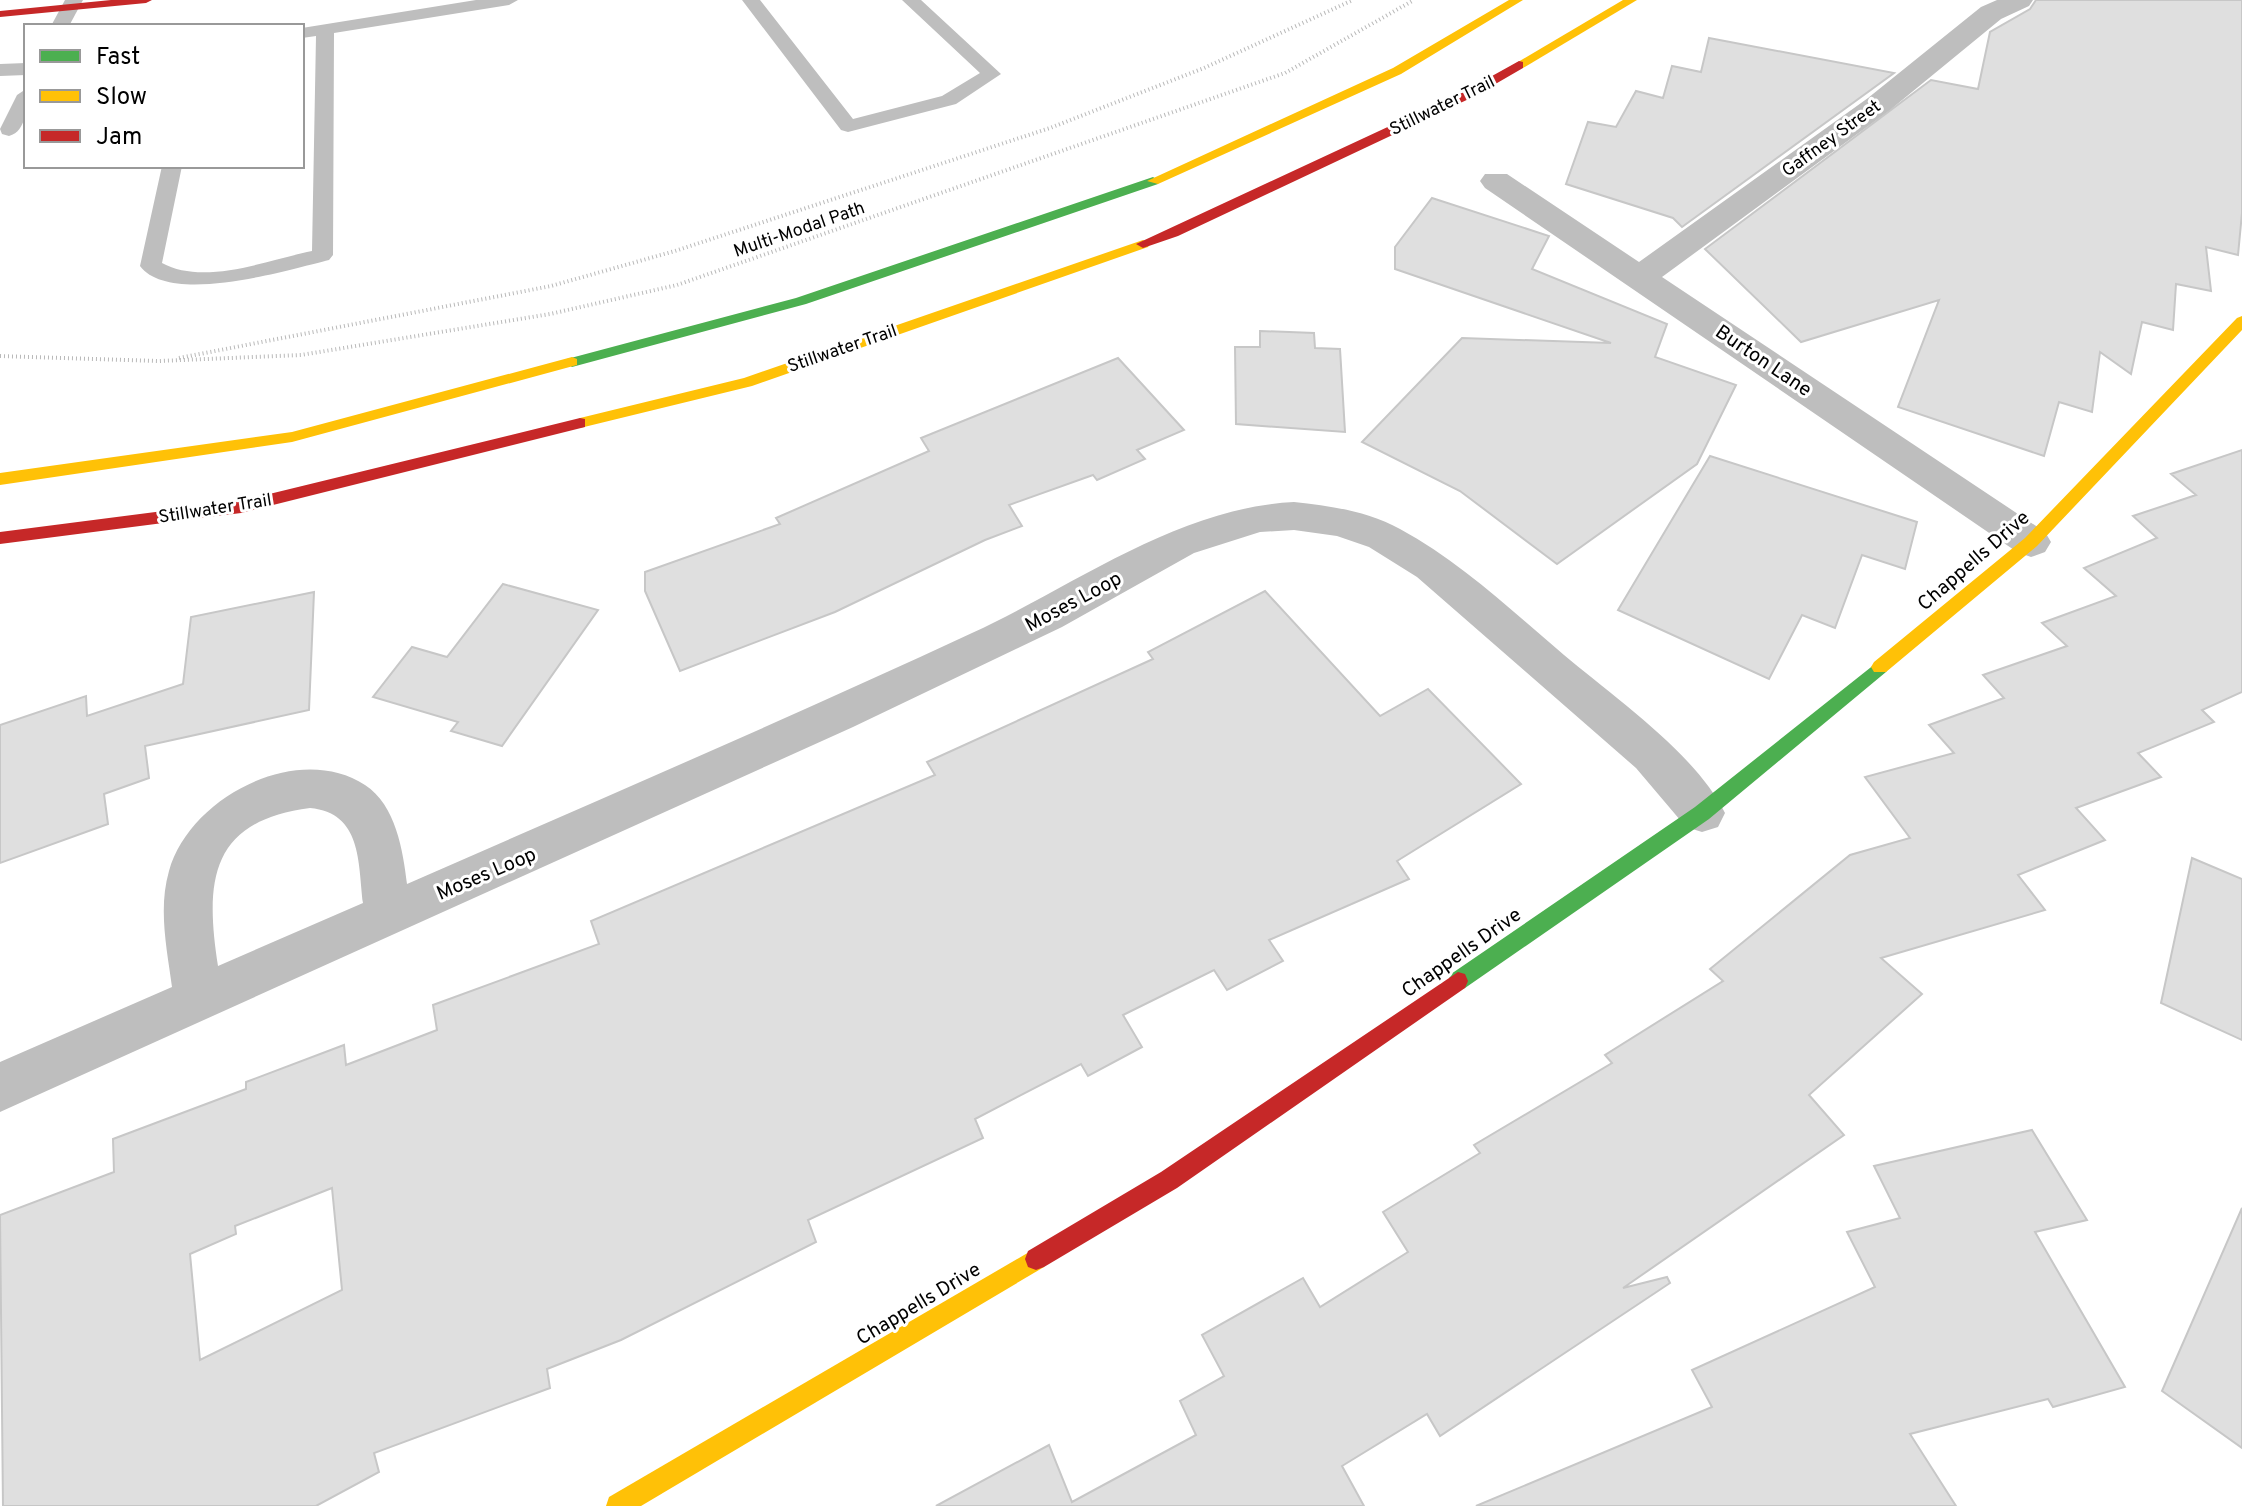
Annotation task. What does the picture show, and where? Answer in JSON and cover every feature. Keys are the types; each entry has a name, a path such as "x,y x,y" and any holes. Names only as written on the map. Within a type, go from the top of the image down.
{"main road":[{"path":"0,14 72,4 146,0"},
{"path":"0,479 292,437 801,301 1170,175 1397,71 1517,0"},
{"name":"Stillwater Trail","path":"0,538 241,507 747,382 1173,233 1469,94 1631,0"},
{"name":"Chappells Drive","path":"618,1506 1169,1180 1702,813 2031,542 2242,321"}],"street":[{"name":"Gaffney Street","path":"1641,276 1879,104 1991,13 2019,0"},
{"name":"Burton Lane","path":"1496,181 2031,542"},
{"name":"Moses Loop","path":"0,1087 838,715 1048,616 1180,543 1259,518 1294,516 1340,522 1383,537 1431,566 1652,755 1702,813"},
{"path":"198,999 190,914 191,874 211,835 250,804 274,795 326,791 364,813 373,831 388,916"}],"lane":[{"path":"304,33 509,0"},
{"path":"751,0 848,126 949,100 992,74 911,0"},
{"path":"61,24 72,4"},
{"path":"172,168 151,266 163,276 188,280 322,255 325,29"},
{"path":"0,70 24,69"},
{"path":"12,129 24,100"}],"path":[{"name":"Multi-Modal Path","path":"159,361 551,286 675,251 1050,128 1204,68 1353,0"},
{"name":"Multi-Modal Path","path":"0,356 159,361 301,355 550,314 677,285 1285,73 1414,0"}],"building":[{"path":"2036,0 2242,0 2242,213 2238,255 2206,247 2211,291 2176,284 2173,330 2142,322 2131,374 2100,352 2092,412 2059,402 2044,456 1898,407 1939,300 1801,342 1705,249 1931,80 1978,89 1990,32 2030,9"},
{"path":"1709,38 1894,73 1682,227 1673,218 1566,184 1588,122 1616,127 1636,91 1663,98 1672,66 1701,72"},
{"path":"1432,198 1549,236 1532,269 1667,324 1655,357 1736,385 1697,464 1557,564 1460,491 1362,442 1462,338 1611,343 1395,269 1395,247"},
{"path":"1260,331 1314,333 1315,348 1340,349 1345,432 1236,424 1235,347 1260,347"},
{"path":"1118,358 1184,430 1137,450 1145,459 1097,480 1093,475 1009,505 1022,526 985,540 835,612 680,671 645,591 645,572 780,524 776,518 929,451 921,438"},
{"path":"2242,450 2242,692 2202,710 2214,722 2138,753 2161,777 2076,808 2105,840 2018,875 2045,910 1881,958 1922,994 1809,1095 1844,1135 1623,1288 1667,1277 1670,1283 1440,1436 1427,1414 1342,1466 1364,1506 936,1506 1049,1445 1072,1502 1196,1435 1180,1401 1224,1376 1202,1335 1303,1278 1320,1307 1408,1252 1383,1212 1480,1153 1474,1145 1612,1063 1605,1055 1723,981 1710,969 1850,855 1910,838 1865,777 1954,753 1929,725 2004,698 1983,675 2067,646 2042,623 2116,596 2084,568 2157,538 2133,516 2196,495 2171,474"},
{"path":"1710,456 1917,522 1905,569 1862,555 1835,628 1802,615 1769,679 1618,610"},
{"path":"503,584 598,610 502,746 451,731 458,722 373,697 412,647 447,657"},
{"path":"1265,591 1380,716 1428,689 1521,784 1397,861 1409,879 1269,940 1283,961 1227,990 1214,970 1123,1015 1142,1047 1088,1076 1081,1064 975,1119 983,1138 808,1220 816,1242 621,1340 547,1369 550,1388 374,1453 379,1472 316,1506 3,1506 0,1215 114,1172 113,1139 246,1089 246,1082 344,1045 346,1065 437,1030 433,1005 599,944 591,921 935,775 927,762 1153,659 1148,652","holes":["332,1188 342,1290 200,1360 190,1254 236,1234 235,1226"]},
{"path":"314,592 309,710 145,746 149,778 104,794 108,824 0,863 0,725 86,696 87,716 183,684 191,617"},
{"path":"2192,858 2242,879 2242,1040 2161,1003"},
{"path":"2032,1130 2087,1220 2035,1232 2125,1387 2053,1407 2048,1399 1910,1434 1956,1506 1476,1506 1712,1407 1692,1370 1875,1287 1847,1232 1900,1218 1874,1166"},
{"path":"2242,1208 2242,1448 2162,1391"}],"traffic: fast":[{"path":"572,362 801,301 1153,181"},
{"path":"1458,981 1702,813 1880,667"}],"traffic: slow":[{"path":"1153,181 1397,71 1517,0"},
{"path":"1519,65 1631,0"},
{"path":"580,423 747,382 1143,244"},
{"path":"1880,667 2031,542 2242,321"},
{"path":"0,479 292,437 572,362"},
{"path":"618,1506 1036,1259"}],"traffic: jam":[{"path":"0,14 146,0"},
{"path":"1143,244 1173,233 1469,94 1519,65"},
{"path":"0,538 241,507 580,423"},
{"path":"1036,1259 1169,1180 1458,981"}]}
